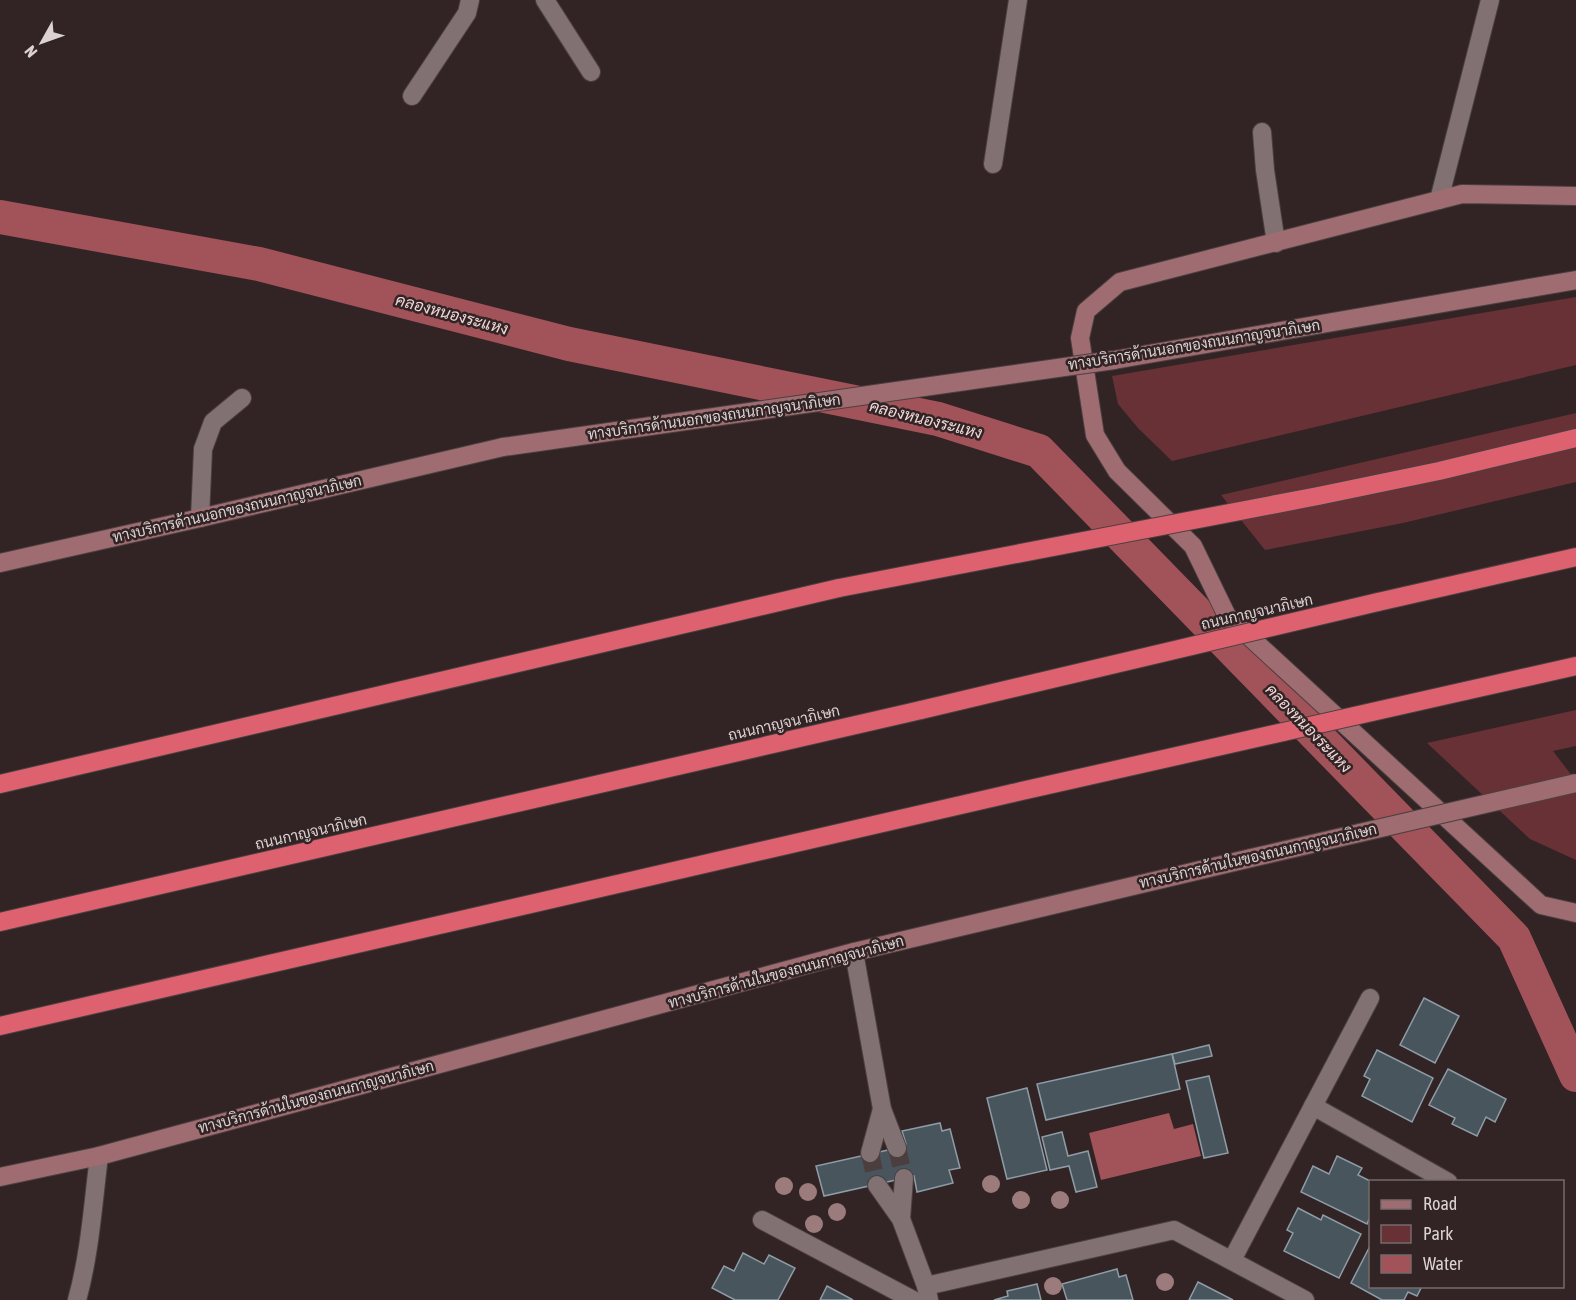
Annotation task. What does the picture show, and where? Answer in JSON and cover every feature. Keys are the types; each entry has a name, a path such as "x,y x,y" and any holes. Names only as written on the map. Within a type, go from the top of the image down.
{"highway":[{"path":"0,784 839,588 1318,496 1439,471 1576,438"},
{"name":"ถนนกาญจนาภิเษก","path":"0,922 921,710 1576,556"},
{"path":"0,1026 1576,666"}],"main road":[{"path":"1576,196 1462,194 1120,282 1086,311 1080,338 1095,435 1117,471 1193,546 1227,616 1541,905 1576,913"},
{"name":"ทางบริการด้านนอกของถนนกาญจนาภิเษก","path":"0,564 503,447 1114,360 1576,280"},
{"name":"ทางบริการด้านในของถนนกาญจนาภิเษก","path":"0,1177 99,1156 854,952 1576,783"}],"street":[{"path":"412,96 467,13 470,0"},
{"path":"545,0 591,72"},
{"path":"993,164 1018,0"},
{"path":"1439,200 1490,0"},
{"path":"1262,132 1276,243"},
{"path":"200,518 203,448 213,422 242,398"},
{"path":"854,952 882,1109 897,1148"},
{"path":"1232,1260 1370,998"},
{"path":"1313,1106 1444,1180"},
{"path":"870,1154 882,1109"},
{"path":"78,1300 89,1244 99,1156"},
{"path":"901,1220 904,1178"},
{"path":"878,1185 901,1220 927,1293 1174,1230 1305,1300"},
{"path":"762,1220 913,1300"}],"green space":[{"path":"1576,297 1576,365 1172,461 1138,428 1118,404 1112,376"},
{"path":"1576,413 1576,482 1403,523 1265,550 1221,495"},
{"path":"1576,710 1576,746 1553,751 1576,781 1576,860 1530,839 1427,743"}],"water":[{"path":"1169,1113 1174,1129 1193,1124 1201,1156 1101,1180 1089,1133"}],"building":[{"path":"1424,998 1459,1016 1435,1063 1400,1045"},
{"path":"1209,1045 1212,1056 1175,1064 1172,1054"},
{"path":"1377,1050 1433,1078 1412,1122 1362,1096 1370,1079 1364,1076"},
{"path":"1172,1054 1180,1089 1046,1120 1037,1084"},
{"path":"1448,1069 1506,1099 1495,1122 1486,1117 1477,1136 1452,1124 1455,1118 1429,1105"},
{"path":"1209,1076 1228,1153 1204,1158 1186,1081"},
{"path":"1027,1088 1047,1170 1007,1179 987,1098"},
{"path":"940,1123 942,1131 950,1129 960,1168 949,1170 953,1183 917,1192 914,1176 824,1196 816,1166 897,1148 906,1144 902,1131"},
{"path":"1062,1132 1068,1156 1088,1151 1097,1187 1076,1192 1069,1166 1050,1170 1042,1137"},
{"path":"1337,1156 1362,1168 1358,1175 1369,1180 1367,1224 1301,1192 1313,1166 1329,1174"},
{"path":"1298,1208 1321,1220 1323,1215 1361,1234 1339,1278 1284,1251 1293,1233 1287,1230"},
{"path":"1369,1248 1369,1288 1421,1288 1417,1296 1408,1292 1404,1300 1382,1300 1351,1283"},
{"path":"743,1253 764,1264 769,1255 795,1268 778,1300 735,1300 712,1288 724,1266 734,1271"},
{"path":"1117,1269 1119,1277 1126,1275 1133,1300 1067,1300 1062,1284"},
{"path":"1198,1282 1233,1300 1189,1300"},
{"path":"1037,1284 1041,1300 994,1300 1008,1296 1007,1291"},
{"path":"827,1286 853,1300 820,1300"}],"waterway":[{"name":"คลองหนองระแหง","path":"0,217 259,264 569,344 938,419 1039,451 1514,938 1576,1075"}],"tunnel":[{"path":"897,1148 904,1178"},
{"path":"870,1153 877,1185"}]}
